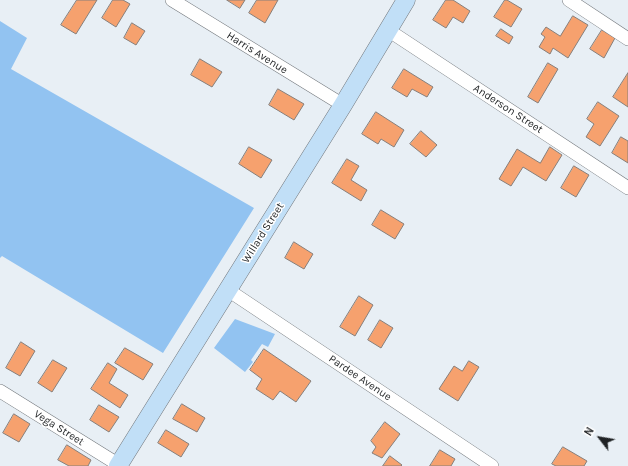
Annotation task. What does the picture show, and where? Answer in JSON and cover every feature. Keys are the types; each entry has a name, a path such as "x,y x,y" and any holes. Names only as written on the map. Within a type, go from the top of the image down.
{"street":[{"name":"Harris Avenue","path":"172,0 343,105"},
{"name":"Willard Street","path":"118,466 343,105 406,0"},
{"path":"570,0 628,39"},
{"name":"Anderson Street","path":"388,30 628,188"},
{"name":"Pardee Avenue","path":"228,290 492,466"},
{"name":"Vega Street","path":"0,391 118,466"}],"shaded area":[{"path":"0,21 27,38 11,69 254,208 163,353 2,256 0,258"},
{"path":"235,319 275,334 268,347 262,344 251,360 253,362 245,372 214,348"}],"building":[{"path":"77,0 97,0 76,34 61,25"},
{"path":"113,0 123,0 130,4 116,27 102,18"},
{"path":"227,0 245,0 240,8"},
{"path":"257,0 278,0 265,23 249,13"},
{"path":"446,0 453,0 470,11 463,23 453,17 446,28 433,20"},
{"path":"505,0 522,9 511,27 494,17"},
{"path":"573,16 588,25 568,58 553,48 550,54 539,47 545,37 541,34 546,27 560,36"},
{"path":"132,23 145,31 136,45 124,38"},
{"path":"501,29 513,37 509,44 496,36"},
{"path":"602,30 615,38 604,58 590,49"},
{"path":"200,59 222,72 212,87 191,75"},
{"path":"548,63 558,69 538,103 528,97"},
{"path":"404,69 433,87 427,97 412,89 407,97 392,88"},
{"path":"628,73 628,107 613,97"},
{"path":"278,89 304,104 294,120 269,105"},
{"path":"598,102 619,116 600,146 586,137 594,124 587,119"},
{"path":"376,112 404,130 394,147 381,139 378,144 362,134"},
{"path":"421,131 437,145 426,157 410,144"},
{"path":"621,137 628,141 628,163 612,153"},
{"path":"249,147 272,160 261,178 239,164"},
{"path":"550,147 562,155 546,181 523,167 511,186 499,179 517,149 540,163"},
{"path":"347,159 359,166 351,180 367,190 361,201 332,183"},
{"path":"574,166 589,175 576,197 561,188"},
{"path":"381,210 404,224 395,239 372,225"},
{"path":"294,242 313,254 304,269 285,258"},
{"path":"359,296 373,305 355,336 340,327"},
{"path":"380,320 393,328 381,348 368,340"},
{"path":"21,342 35,351 20,376 6,368"},
{"path":"125,348 153,364 143,380 115,363"},
{"path":"264,349 311,381 296,402 280,391 273,400 256,389 262,379 250,370"},
{"path":"53,360 67,368 52,392 38,383"},
{"path":"469,361 479,367 458,401 439,389 454,366 462,371"},
{"path":"108,363 117,369 109,383 128,395 120,408 91,389"},
{"path":"182,404 205,418 197,432 173,419"},
{"path":"99,405 119,417 109,432 90,420"},
{"path":"14,414 30,424 19,442 3,433"},
{"path":"385,422 400,434 382,458 372,453 376,447 371,441"},
{"path":"166,430 189,444 181,457 158,443"},
{"path":"67,445 91,460 88,466 69,466 58,460"},
{"path":"563,447 587,461 584,466 556,466 552,464"},
{"path":"440,450 455,459 451,466 430,466"},
{"path":"390,456 402,465 383,466"}]}
